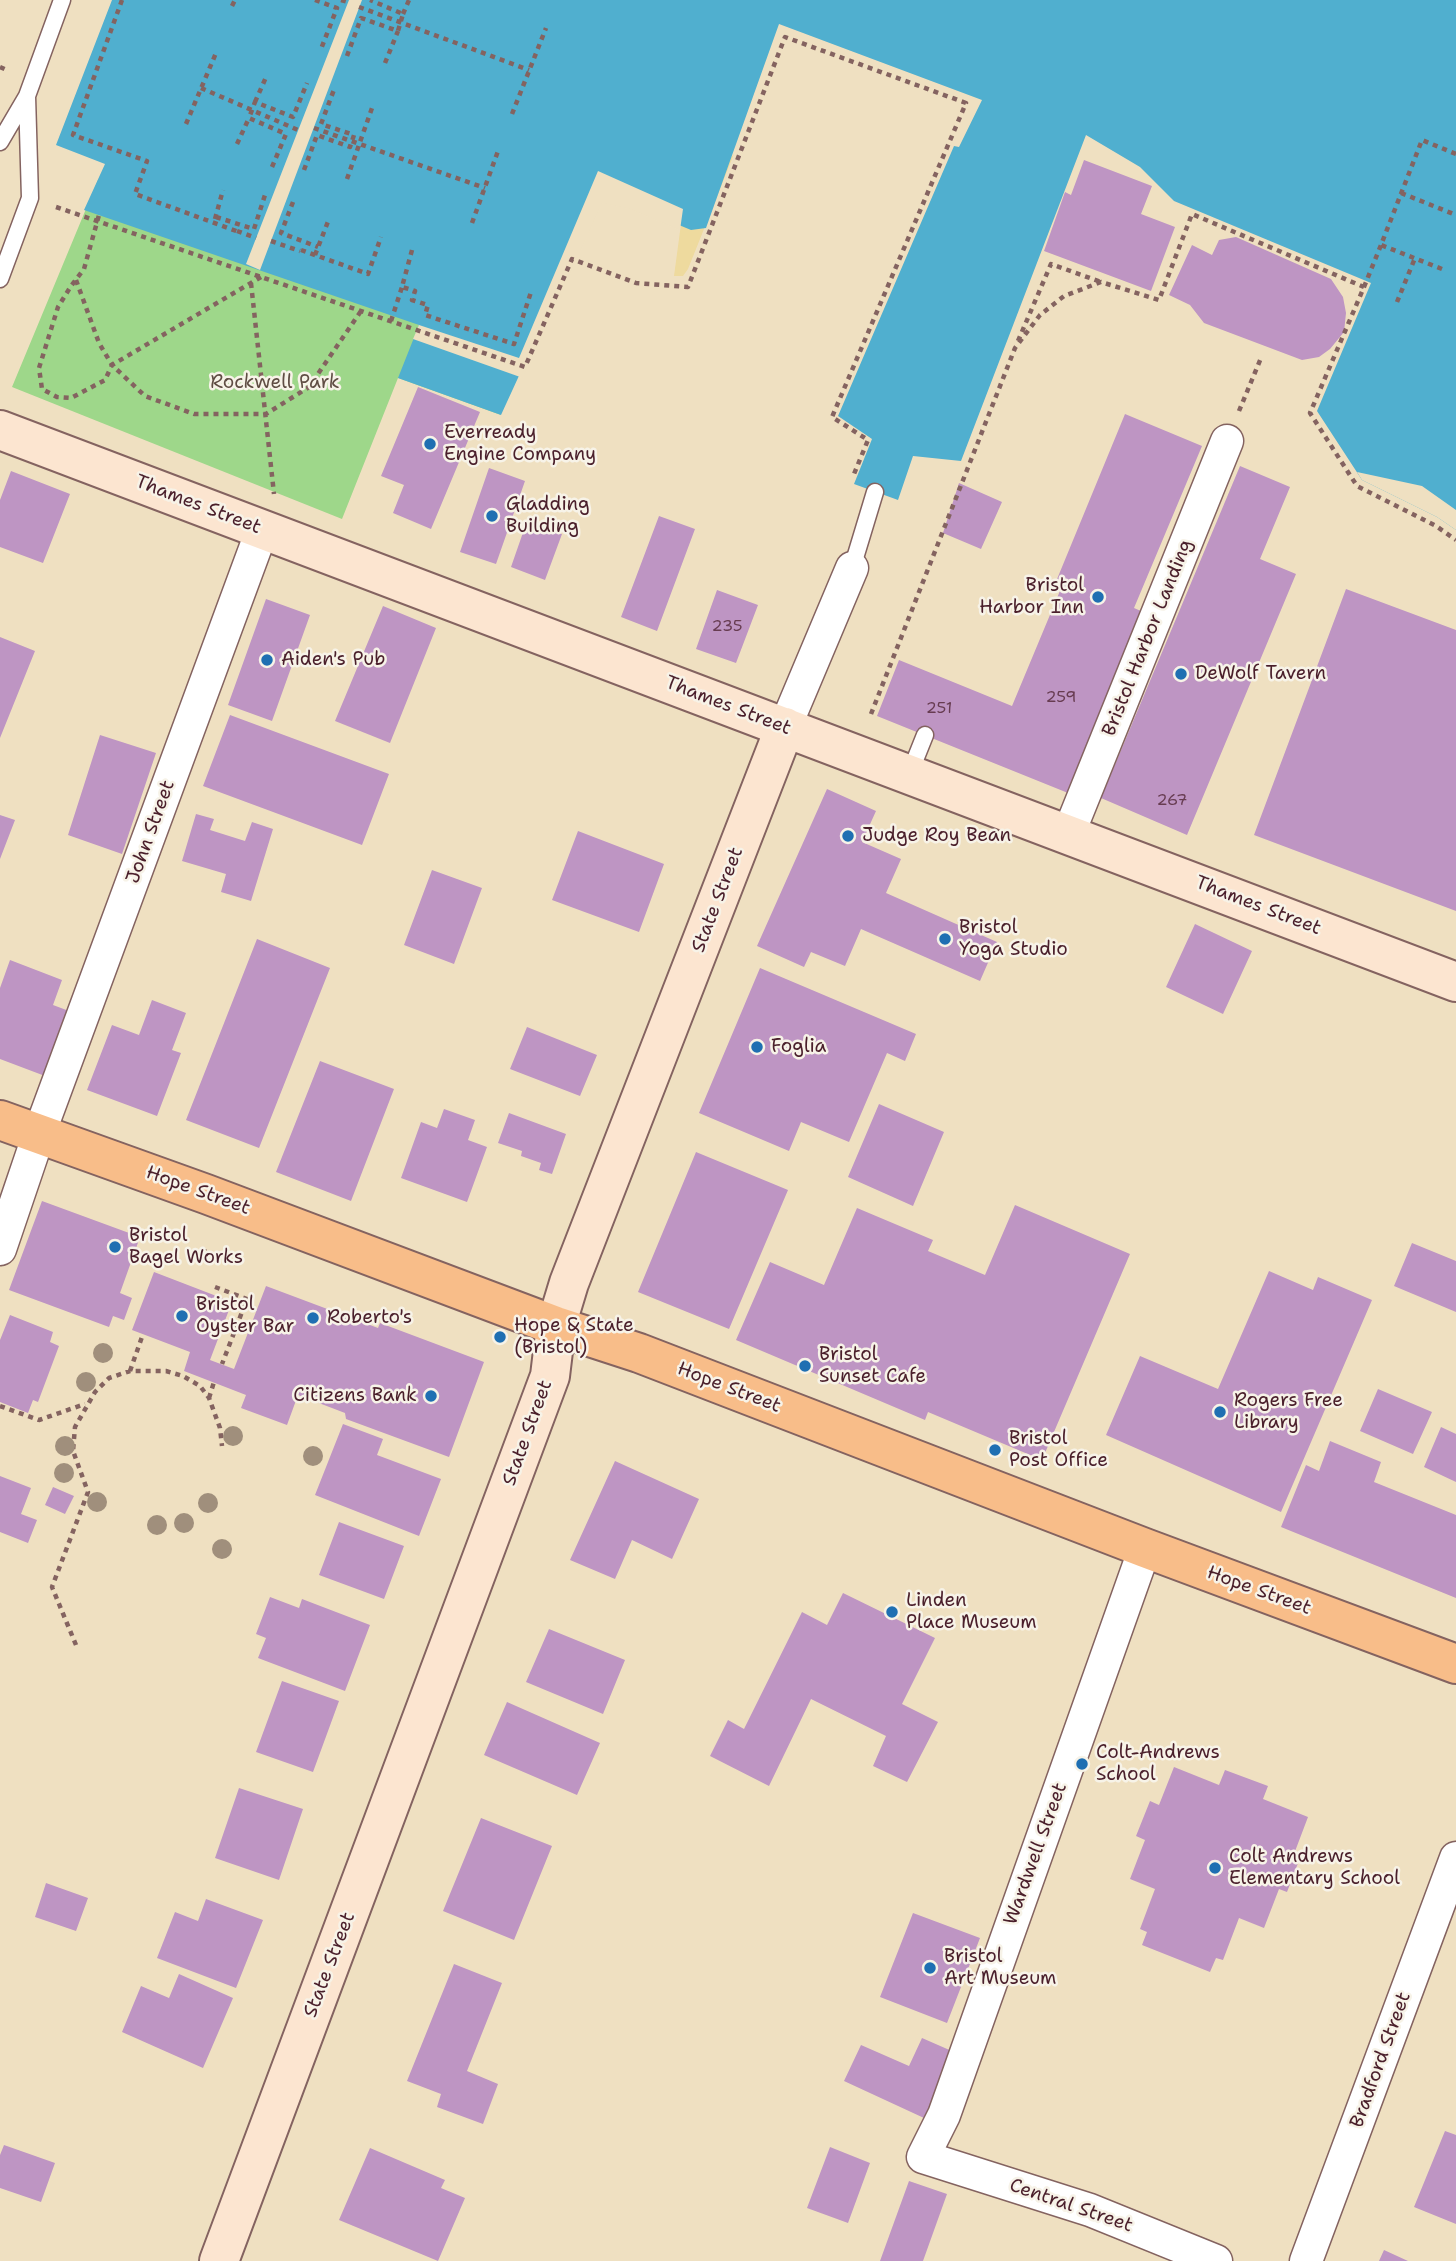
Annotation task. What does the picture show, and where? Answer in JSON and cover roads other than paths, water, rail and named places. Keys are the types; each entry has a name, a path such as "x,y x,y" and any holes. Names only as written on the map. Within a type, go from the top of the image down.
{"main road":[{"name":"Hope Street","path":"0,1120 556,1326 639,1353 1145,1548 1456,1664"}],"street":[{"name":"Thames Street","path":"0,430 1456,982"},
{"name":"Bristol Harbor Landing","path":"1068,835 1227,441"},
{"name":"John Street","path":"0,1249 39,1134 270,533"},
{"name":"State Street","path":"219,2261 550,1376 556,1326 569,1283 785,727 852,568"},
{"name":"Wardwell Street","path":"923,2157 944,2115 1145,1548"},
{"name":"Bradford Street","path":"1306,2261 1456,1858"},
{"name":"Central Street","path":"923,2157 1090,2210 1216,2261"}],"lane":[{"path":"0,142 27,96 62,0"},
{"path":"0,279 30,198 27,96"},
{"path":"852,568 875,492"},
{"path":"909,775 925,735"}],"water":[{"path":"112,0 1456,0 1456,530 1437,517 1362,480 1317,411 1371,283 1174,201 1140,167 1086,135 961,461 913,456 898,500 854,484 872,439 838,416 954,146 959,147 982,100 779,24 706,228 691,230 631,205 600,199 501,415 398,378 419,325 84,210 105,164 56,145"}],"place":[{"name":"Everready Engine Company","path":"430,444"},
{"name":"Gladding Building","path":"492,516"},
{"name":"Bristol Harbor Inn","path":"1098,597"},
{"name":"Aiden's Pub","path":"267,660"},
{"name":"DeWolf Tavern","path":"1181,674"},
{"name":"Judge Roy Bean","path":"848,836"},
{"name":"Bristol Yoga Studio","path":"945,939"},
{"name":"Foglia","path":"757,1047"},
{"name":"Bristol Bagel Works","path":"115,1247"},
{"name":"Bristol Oyster Bar","path":"182,1316"},
{"name":"Roberto's","path":"313,1318"},
{"name":"Hope & State (Bristol)","path":"500,1337"},
{"name":"Bristol Sunset Cafe","path":"805,1366"},
{"name":"Citizens Bank","path":"431,1396"},
{"name":"Rogers Free Library","path":"1220,1412"},
{"name":"Bristol Post Office","path":"995,1450"},
{"name":"Linden Place Museum","path":"892,1612"},
{"name":"Colt-Andrews School","path":"1082,1764"},
{"name":"Colt Andrews Elementary School","path":"1215,1868"},
{"name":"Bristol Art Museum","path":"930,1968"}],"park label":[{"name":"Rockwell Park","path":"275,383"}]}
